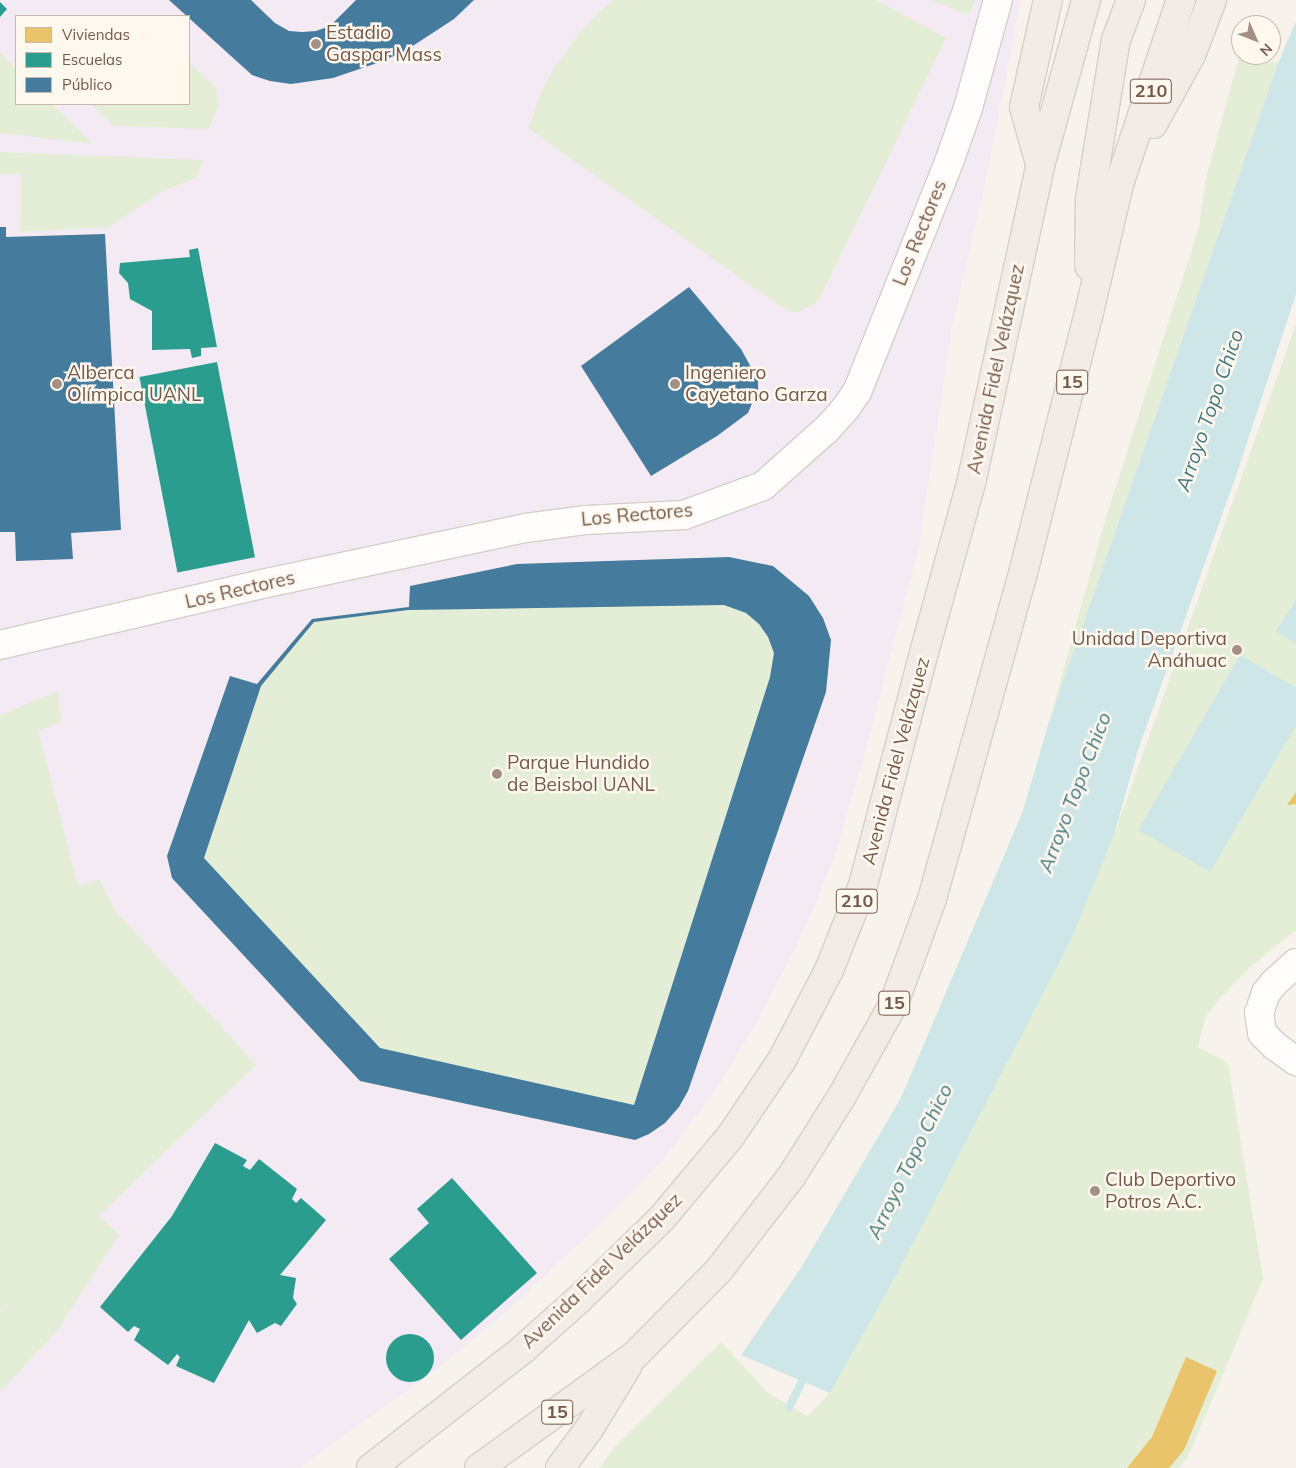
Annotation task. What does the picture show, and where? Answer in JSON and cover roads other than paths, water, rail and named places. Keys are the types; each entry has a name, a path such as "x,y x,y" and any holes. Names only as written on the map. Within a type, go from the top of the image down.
{"highway":[{"path":"1040,166 1024,108 1048,0"},
{"name":"Avenida Fidel Velázquez","path":"371,1468 522,1350 577,1301 662,1218 730,1137 776,1068 828,970 863,885 925,648 972,479 1040,166 1086,0"},
{"path":"1088,317 1090,198 1116,40 1131,0"},
{"name":"210","path":"1120,182 1181,0"},
{"path":"1120,182 1191,56 1212,0"},
{"name":"15","path":"479,1468 634,1356 720,1270 791,1177 842,1096 894,1003 932,899 1043,498 1120,182"},
{"path":"560,1468 589,1429 634,1356"}],"street":[{"name":"Los Rectores","path":"0,645 314,573 526,528 586,520 684,515 762,486 806,448 845,409 857,392 950,159 968,108 998,0"},
{"path":"1296,963 1282,974 1266,993 1259,1013 1262,1033 1274,1046 1296,1061"}],"water":[{"path":"1296,21 1296,294 1236,476 1137,753 1114,835 1071,940 898,1272 830,1393 741,1355 801,1268 901,1098 1023,811 1048,725 1277,65 1281,65 1281,56"},
{"path":"1296,600 1296,644 1276,631"},
{"path":"1240,655 1296,688 1296,726 1210,872 1138,830"}],"waterway":[{"name":"Arroyo Topo Chico","path":"789,1408 806,1373"}],"place":[{"name":"Estadio Gaspar Mass","path":"316,44"},
{"name":"Alberca Olímpica UANL","path":"57,384"},
{"name":"Ingeniero Cayetano Garza","path":"675,384"},
{"name":"Unidad Deportiva Anáhuac","path":"1237,650"},
{"name":"Parque Hundido de Beisbol UANL","path":"497,774"},
{"name":"Club Deportivo Potros A.C.","path":"1095,1191"}]}
